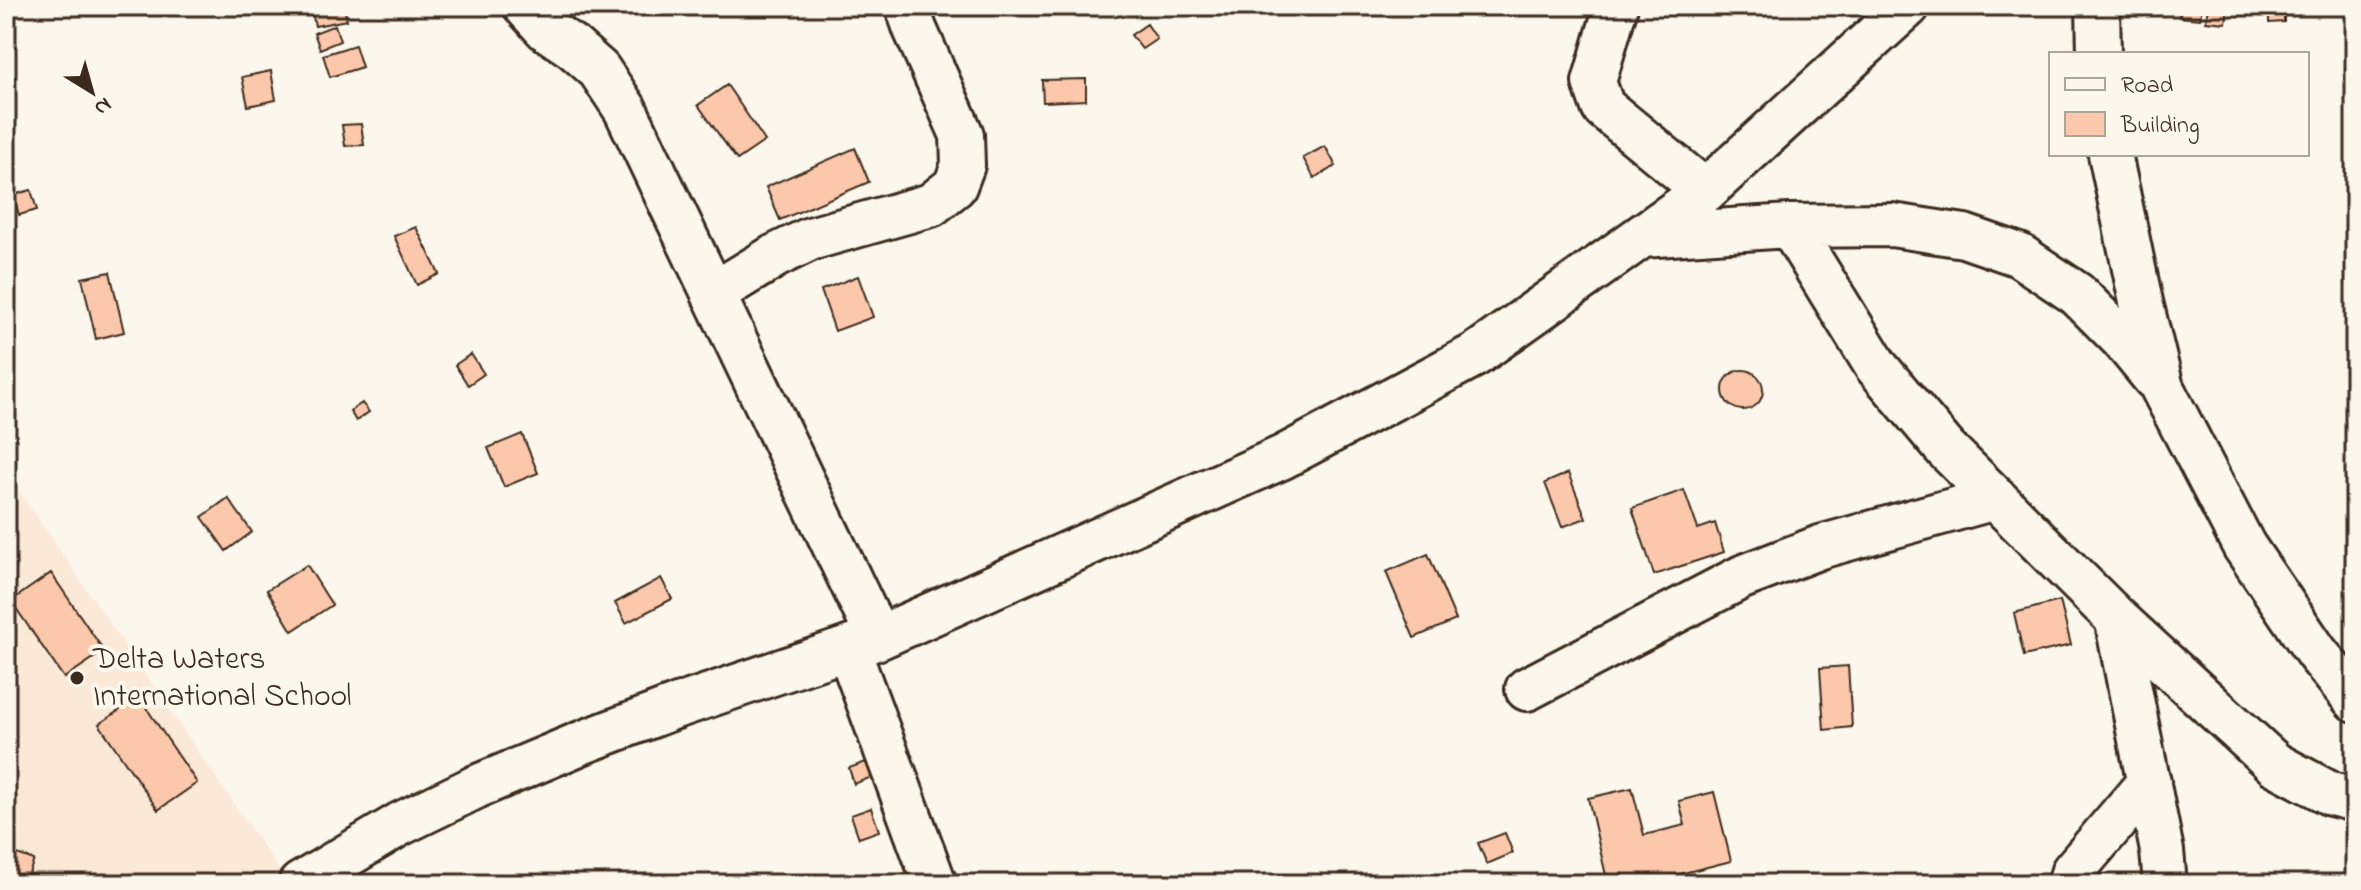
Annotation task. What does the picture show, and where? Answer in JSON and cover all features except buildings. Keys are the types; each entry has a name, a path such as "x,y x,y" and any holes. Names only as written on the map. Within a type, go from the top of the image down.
{"street":[{"path":"525,6 546,29 599,70 612,88 625,109 713,294 863,643 935,884"},
{"path":"713,294 775,256 810,239 931,205 955,186 963,165 962,135 907,6"},
{"path":"1616,6 1594,82 1603,107 1705,191"},
{"path":"300,884 400,824 476,787 595,737 863,643 1283,457 1475,355 1705,191 1908,6"},
{"path":"2098,6 2099,52"},
{"path":"2110,156 2162,388"},
{"path":"1640,236 1790,226 1892,225 1964,236 2019,255 2077,294 2122,339 2162,388 2244,546 2316,652 2355,700"},
{"path":"1790,226 1876,366 1946,449 2116,618 2275,764 2331,794 2355,800"},
{"path":"1527,689 1742,577 1820,547 1995,498"},
{"path":"2116,618 2162,851 2165,884"},
{"path":"2069,884 2073,871 2149,782"}],"shaded area":[{"name":"Delta Waters International School","path":"6,472 289,884 6,884"}],"place":[{"name":"Delta Waters International School","path":"77,678"}]}
